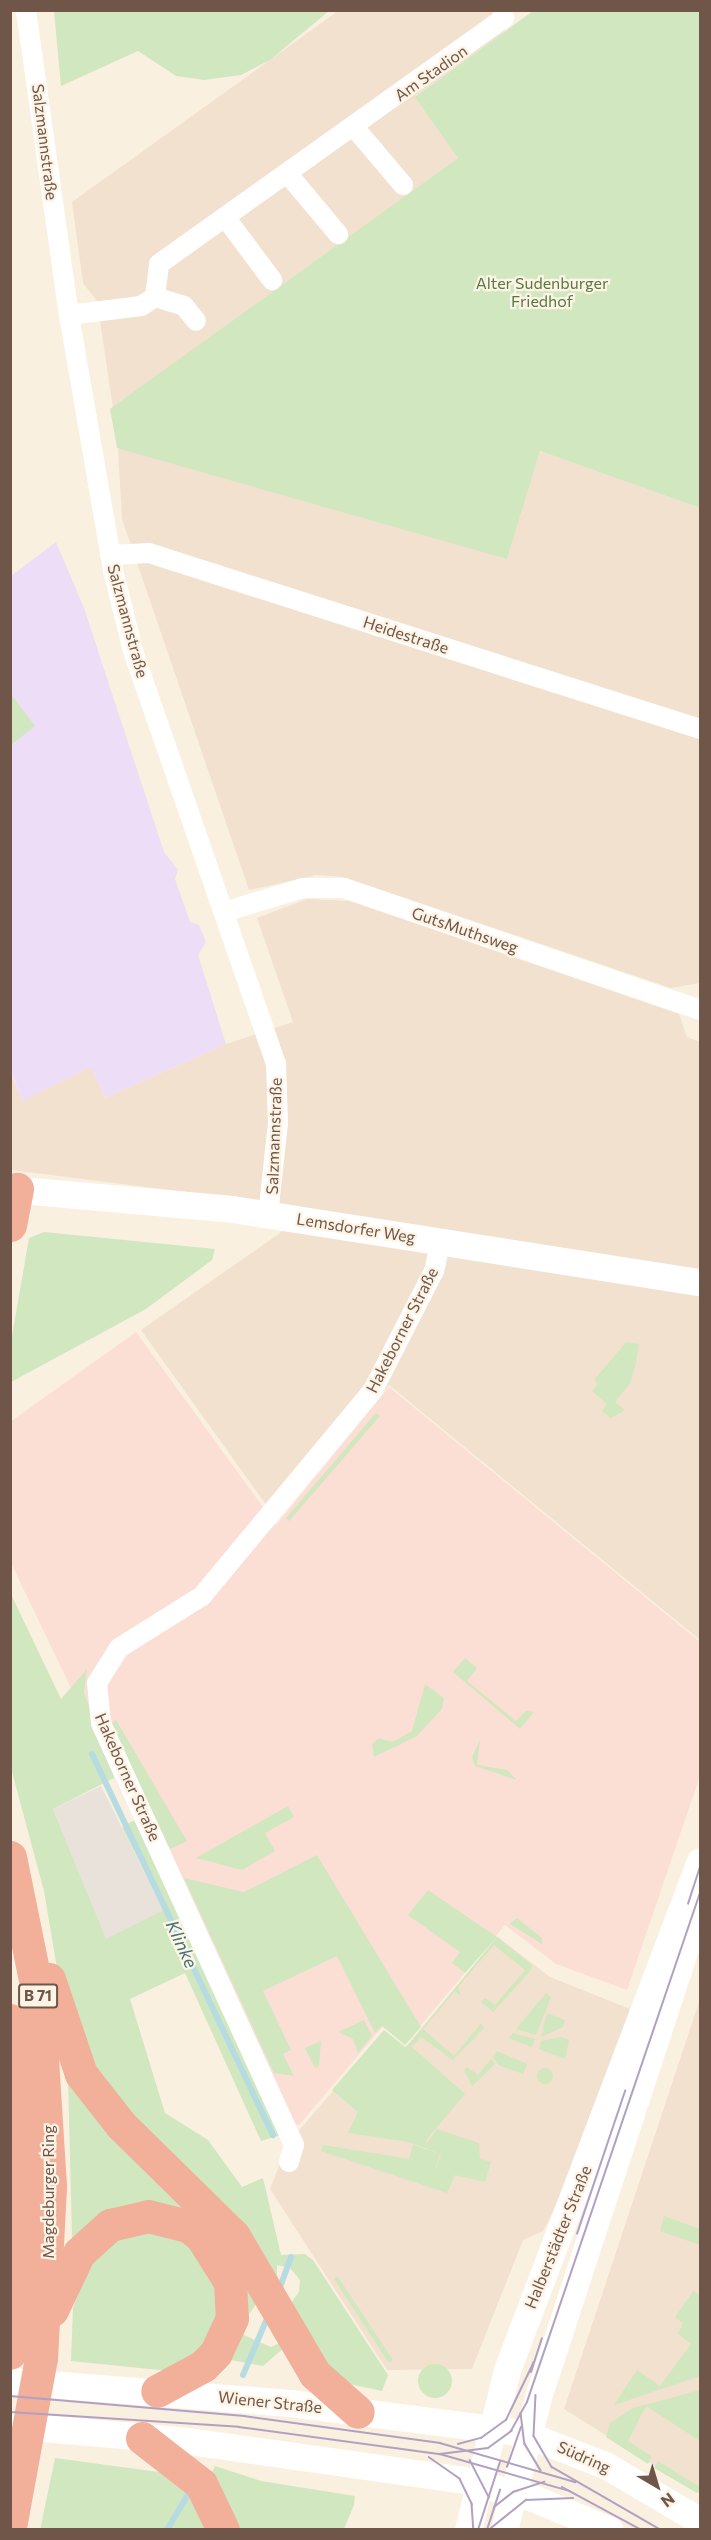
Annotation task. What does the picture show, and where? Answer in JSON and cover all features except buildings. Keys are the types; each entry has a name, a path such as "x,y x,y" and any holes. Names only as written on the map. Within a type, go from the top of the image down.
{"highway":[{"path":"10,1225 14,1189"},
{"path":"14,1871 81,2073 121,2125 234,2236 264,2283 315,2374 358,2412"},
{"name":"Magdeburger Ring","path":"14,1871 38,1995 48,2110 44,2325 26,2356"},
{"name":"Magdeburger Ring","path":"10,2020 21,2136 26,2356 12,2527"},
{"path":"44,2325 79,2253 97,2233 148,2216 188,2226 223,2264 232,2318 209,2359 157,2391"},
{"path":"142,2438 200,2484 223,2529"}],"street":[{"name":"Salzmannstraße","path":"26,10 69,315 110,555 133,651 227,911 277,1074 274,1190 268,1215"},
{"name":"Am Stadion","path":"155,297 159,264 505,20"},
{"path":"354,127 403,185"},
{"path":"287,173 338,234"},
{"path":"225,217 272,280"},
{"path":"69,315 141,306 155,297 184,306 195,321"},
{"name":"Heidestraße","path":"110,555 149,554 700,729"},
{"name":"GutsMuthsweg","path":"227,911 303,888 344,888 700,1010"},
{"name":"Lemsdorfer Weg","path":"14,1189 268,1215 700,1282"},
{"name":"Hakeborner Straße","path":"289,2162 294,2145 101,1724 97,1683 119,1648 202,1596 373,1390 434,1271 441,1241"},
{"name":"Halberstädter Straße","path":"468,2529 489,2430 536,2288 684,1951 700,1862"},
{"name":"Halberstädter Straße","path":"504,2529 528,2434 700,1903"},
{"name":"Wiener Straße","path":"10,2381 157,2391 358,2412 528,2434"},
{"name":"Südring","path":"528,2434 607,2466 700,2521"},
{"path":"19,2437 142,2438 477,2483 513,2492 610,2529"}],"shaded area":[{"path":"338,11 491,11 505,31 416,96 458,158 113,408 97,301 83,283 72,202"},
{"path":"123,448 507,558 540,451 700,508 700,983 671,988 343,877 317,875 249,890 122,519 118,449"},
{"path":"56,542 84,608 164,852 178,870 175,879 190,922 199,925 206,942 198,955 226,1044 105,1098 91,1067 22,1101 11,1071 11,576"},
{"path":"307,899 350,901 679,1014 687,1037 700,1042 700,1640 389,1385 277,1520 141,1330 280,1233 299,1206 11,1170 10,1071 22,1100 91,1067 105,1098 226,1044 293,1022 257,918"},
{"path":"136,1332 276,1525 389,1387 700,1642 700,1776 627,1990 556,1964 505,1925 406,2043 384,2025 299,2125 279,2122 11,1563 10,1422"},
{"path":"101,1786 164,1911 106,1940 53,1809"},
{"path":"498,1937 550,1977 630,2009 573,2172 543,2231 523,2240 472,2369 387,2370 270,2189 288,2143 385,2031 405,2048"},
{"path":"700,1999 700,2494 564,2409"}],"green space":[{"path":"54,10 329,11 270,60 241,75 204,80 176,76 138,51 61,86"},
{"name":"Alter Sudenburger Friedhof","path":"533,11 700,11 700,508 540,451 507,559 117,448 110,409 458,158 415,97"},
{"path":"10,693 35,726 11,745 10,745"},
{"path":"44,1232 215,1249 212,1260 146,1309 11,1382 11,1342 29,1238"},
{"path":"626,1342 639,1344 636,1363 630,1383 615,1402 625,1410 611,1418 602,1411 607,1404 592,1391 598,1384 594,1380"},
{"path":"376,1413 380,1416 289,1521 286,1518"},
{"path":"10,1592 61,1699 87,1669 84,1692 114,1778 53,1809 106,1939 164,1910 122,1827 135,1820 284,2134 261,2141 185,1973 130,1999 165,2113 208,2140 242,2187 263,2178 281,2255 305,2254 313,2260 388,2375 382,2391 340,2382 287,2308 299,2292 300,2280 290,2268 277,2265 277,2277 102,2085 60,1986 44,1891 11,1768"},
{"path":"465,1658 477,1668 467,1681 516,1721 526,1711 534,1712 520,1729 453,1672"},
{"path":"425,1684 444,1698 442,1709 417,1736 374,1757 372,1744 379,1738 392,1742 412,1731"},
{"path":"116,1720 187,1841 170,1849 111,1724"},
{"path":"480,1740 477,1765 507,1770 517,1780 475,1766 472,1757"},
{"path":"288,1806 294,1817 265,1833 275,1851 242,1870 196,1858"},
{"path":"317,1855 421,2027 405,2045 382,2026 375,2033 337,1956 263,1991 291,2050 283,2054 294,2076 274,2073 184,1878 244,1892"},
{"path":"428,1890 497,1937 465,1973 452,1963 460,1952 408,1915"},
{"path":"517,1918 542,1938 542,1944 510,1924"},
{"path":"497,1937 532,1965 531,1970 493,2012 481,2002 485,1998 495,2005 525,1970 494,1945 458,1987 461,1996 455,1991 423,2029 454,2056 481,2023 484,2028 453,2060 421,2037 412,2047 465,2094 427,2139 425,2146 437,2129 479,2143 480,2159 491,2162 485,2182 455,2175 447,2193 321,2151 323,2145 409,2159 413,2145 440,2154 433,2176 441,2154 409,2142 348,2133 358,2112 332,2090 384,2030 405,2047 409,2044"},
{"path":"546,1993 551,1997 536,2035 516,2029"},
{"path":"547,2013 565,2020 563,2027 541,2037"},
{"path":"364,2020 372,2036 358,2053 353,2039 338,2032"},
{"path":"513,2033 535,2039 532,2047 508,2038"},
{"path":"561,2037 569,2040 565,2059 539,2049 541,2041"},
{"path":"321,2041 319,2066 315,2068 305,2048"},
{"path":"497,2051 527,2064 523,2074 498,2065 493,2056"},
{"path":"491,2059 495,2064 472,2086 464,2070 467,2067 478,2075"},
{"path":"542,2068 548,2068 553,2076 551,2082 542,2084 537,2079 537,2073"},
{"path":"68,2078 203,2220 72,2238"},
{"path":"664,2216 700,2229 700,2245 660,2231"},
{"path":"166,2231 203,2254 221,2306 205,2348 169,2371 71,2361 73,2308 89,2263 125,2234"},
{"path":"338,2277 393,2360 389,2363 334,2279"},
{"path":"241,2280 261,2298 249,2314 244,2335 271,2347 283,2341 286,2346 263,2366 225,2359"},
{"path":"694,2290 700,2297 700,2376 614,2405 637,2370 660,2386 691,2344 678,2334 683,2323 675,2317"},
{"path":"435,2364 447,2369 452,2381 447,2393 435,2398 423,2393 418,2381 423,2369"},
{"path":"700,2390 700,2441 646,2406 628,2441 652,2457 648,2464 606,2437 610,2423 633,2408"},
{"path":"55,2458 174,2474 213,2530 40,2530"},
{"path":"658,2461 700,2487 697,2493 654,2468"},
{"path":"215,2466 261,2481 355,2496 354,2505 344,2529 234,2529 210,2476"}],"waterway":[{"name":"Klinke","path":"92,1754 273,2135"},
{"name":"Klinke","path":"279,2290 291,2257"},
{"name":"Klinke","path":"243,2375 268,2316"},
{"name":"Klinke","path":"167,2530 190,2491"}],"tram line":[{"path":"688,1904 700,1867"},
{"path":"440,2454 488,2448 511,2431 527,2402 700,1893"},
{"path":"577,2234 625,2091"},
{"path":"534,2362 531,2372 542,2339"},
{"path":"458,2444 481,2438 506,2420 533,2364"},
{"path":"536,2395 534,2436 552,2467 661,2530"},
{"path":"10,2396 244,2416 440,2443 575,2482"},
{"path":"10,2412 239,2427 440,2454 570,2491"},
{"path":"521,2413 525,2444 541,2471"},
{"path":"507,2467 521,2427"},
{"path":"429,2457 460,2479 472,2504 474,2530"},
{"path":"470,2460 489,2497"},
{"path":"478,2530 500,2462"},
{"path":"494,2507 513,2492 544,2482"},
{"path":"562,2487 642,2530"},
{"path":"487,2530 500,2490"},
{"path":"491,2528 526,2500 573,2498"}]}
